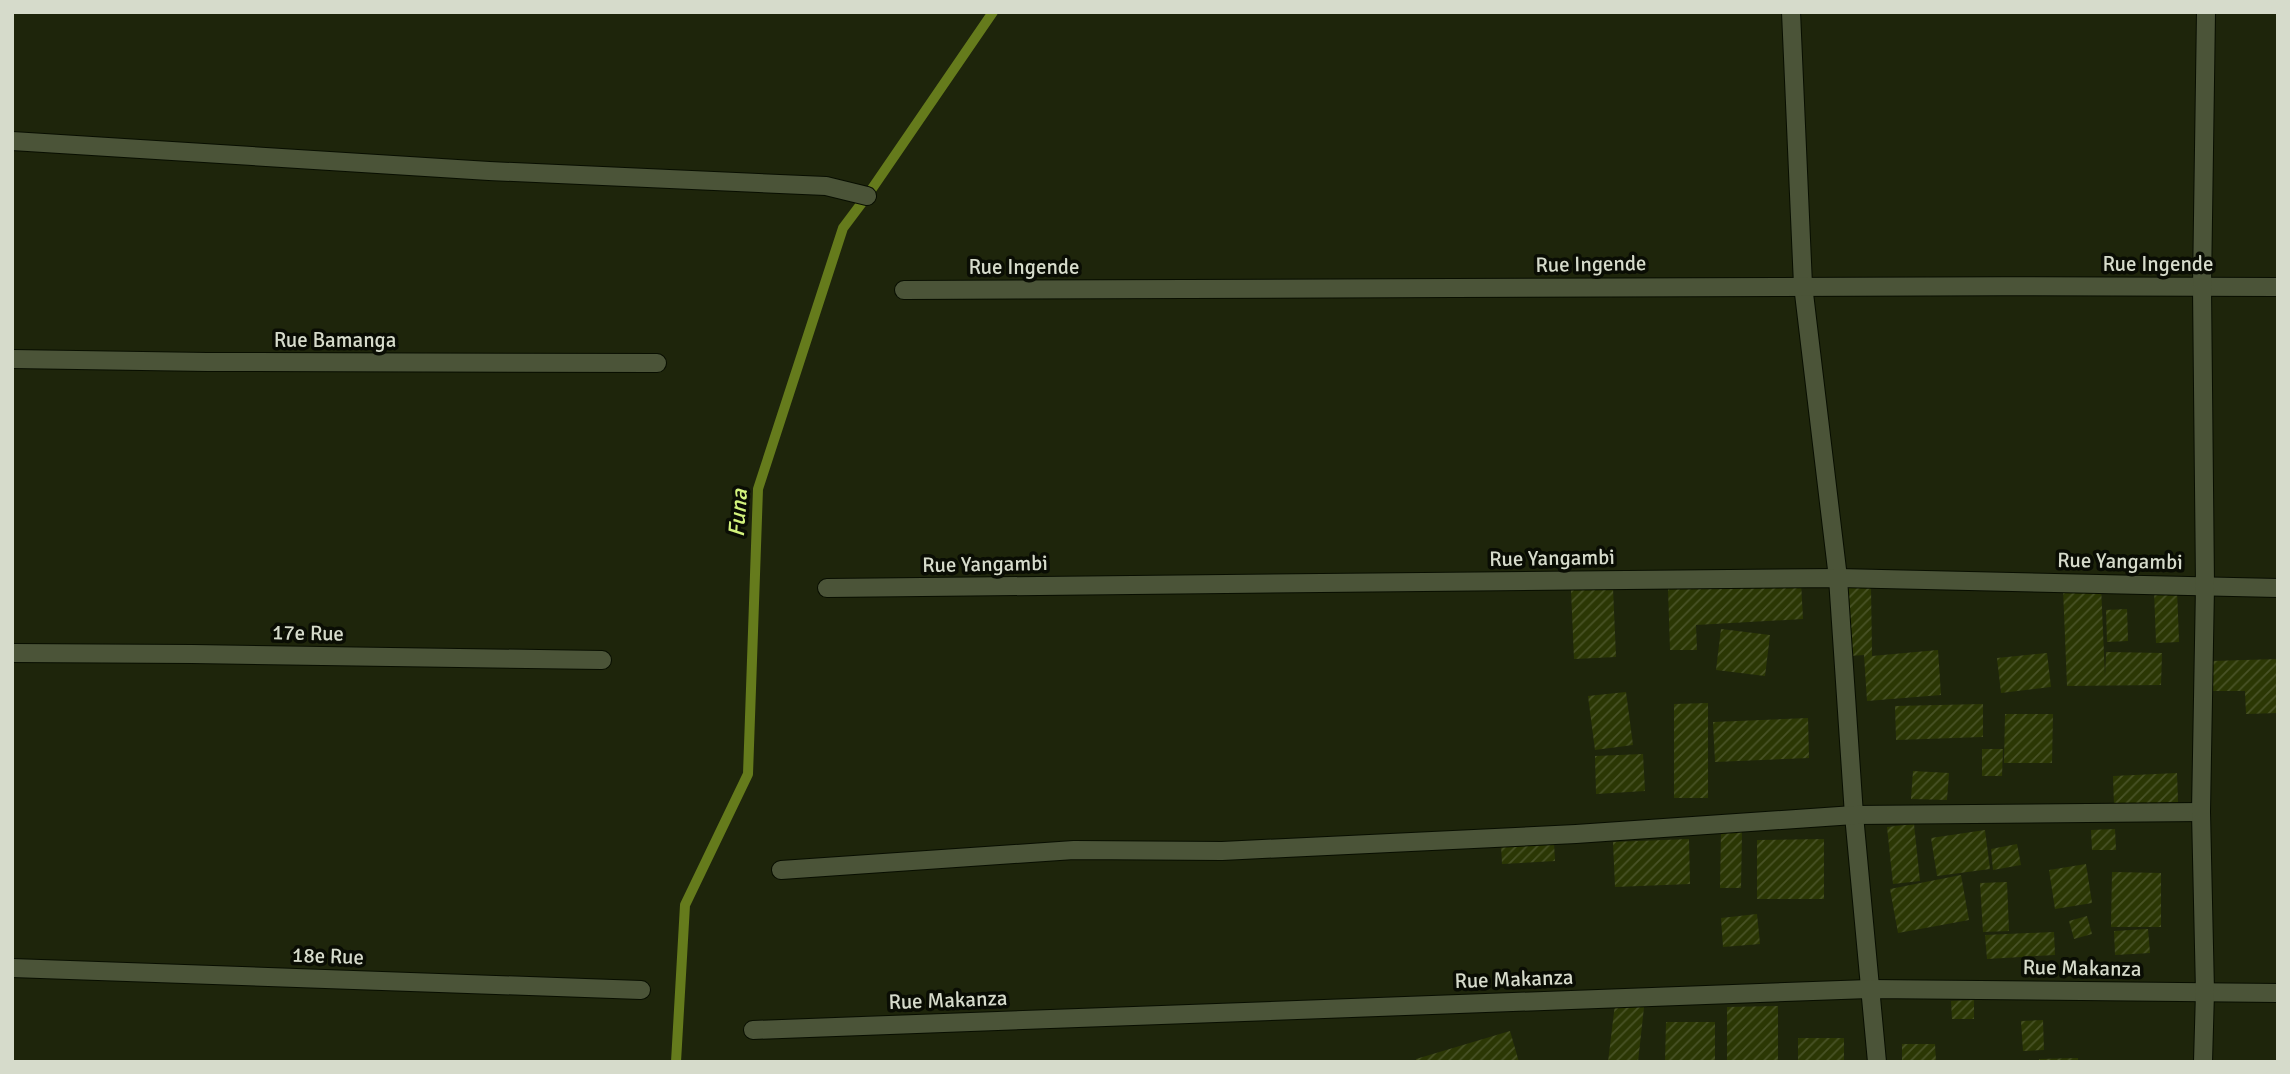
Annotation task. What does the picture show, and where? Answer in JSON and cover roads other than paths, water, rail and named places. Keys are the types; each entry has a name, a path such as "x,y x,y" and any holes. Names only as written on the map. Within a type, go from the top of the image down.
{"street":[{"path":"1791,12 1803,285 1838,578 1854,815 1877,1062"},
{"path":"2203,1062 2202,287 2206,12"},
{"path":"12,141 489,171 826,186 867,196"},
{"name":"Rue Ingende","path":"904,290 1294,290 1803,285 2278,287"},
{"name":"Rue Bamanga","path":"12,359 657,363"},
{"name":"Rue Yangambi","path":"827,588 1838,578 2278,588"},
{"name":"17e Rue","path":"12,653 602,660"},
{"path":"781,870 1074,849 1236,850 1576,834 1854,815 2201,812"},
{"name":"18e Rue","path":"12,968 641,990"},
{"name":"Rue Makanza","path":"753,1030 1869,989 2278,993"}],"waterway":[{"name":"Funa","path":"676,1062 685,905 748,774 758,489 843,228 993,12"}]}
